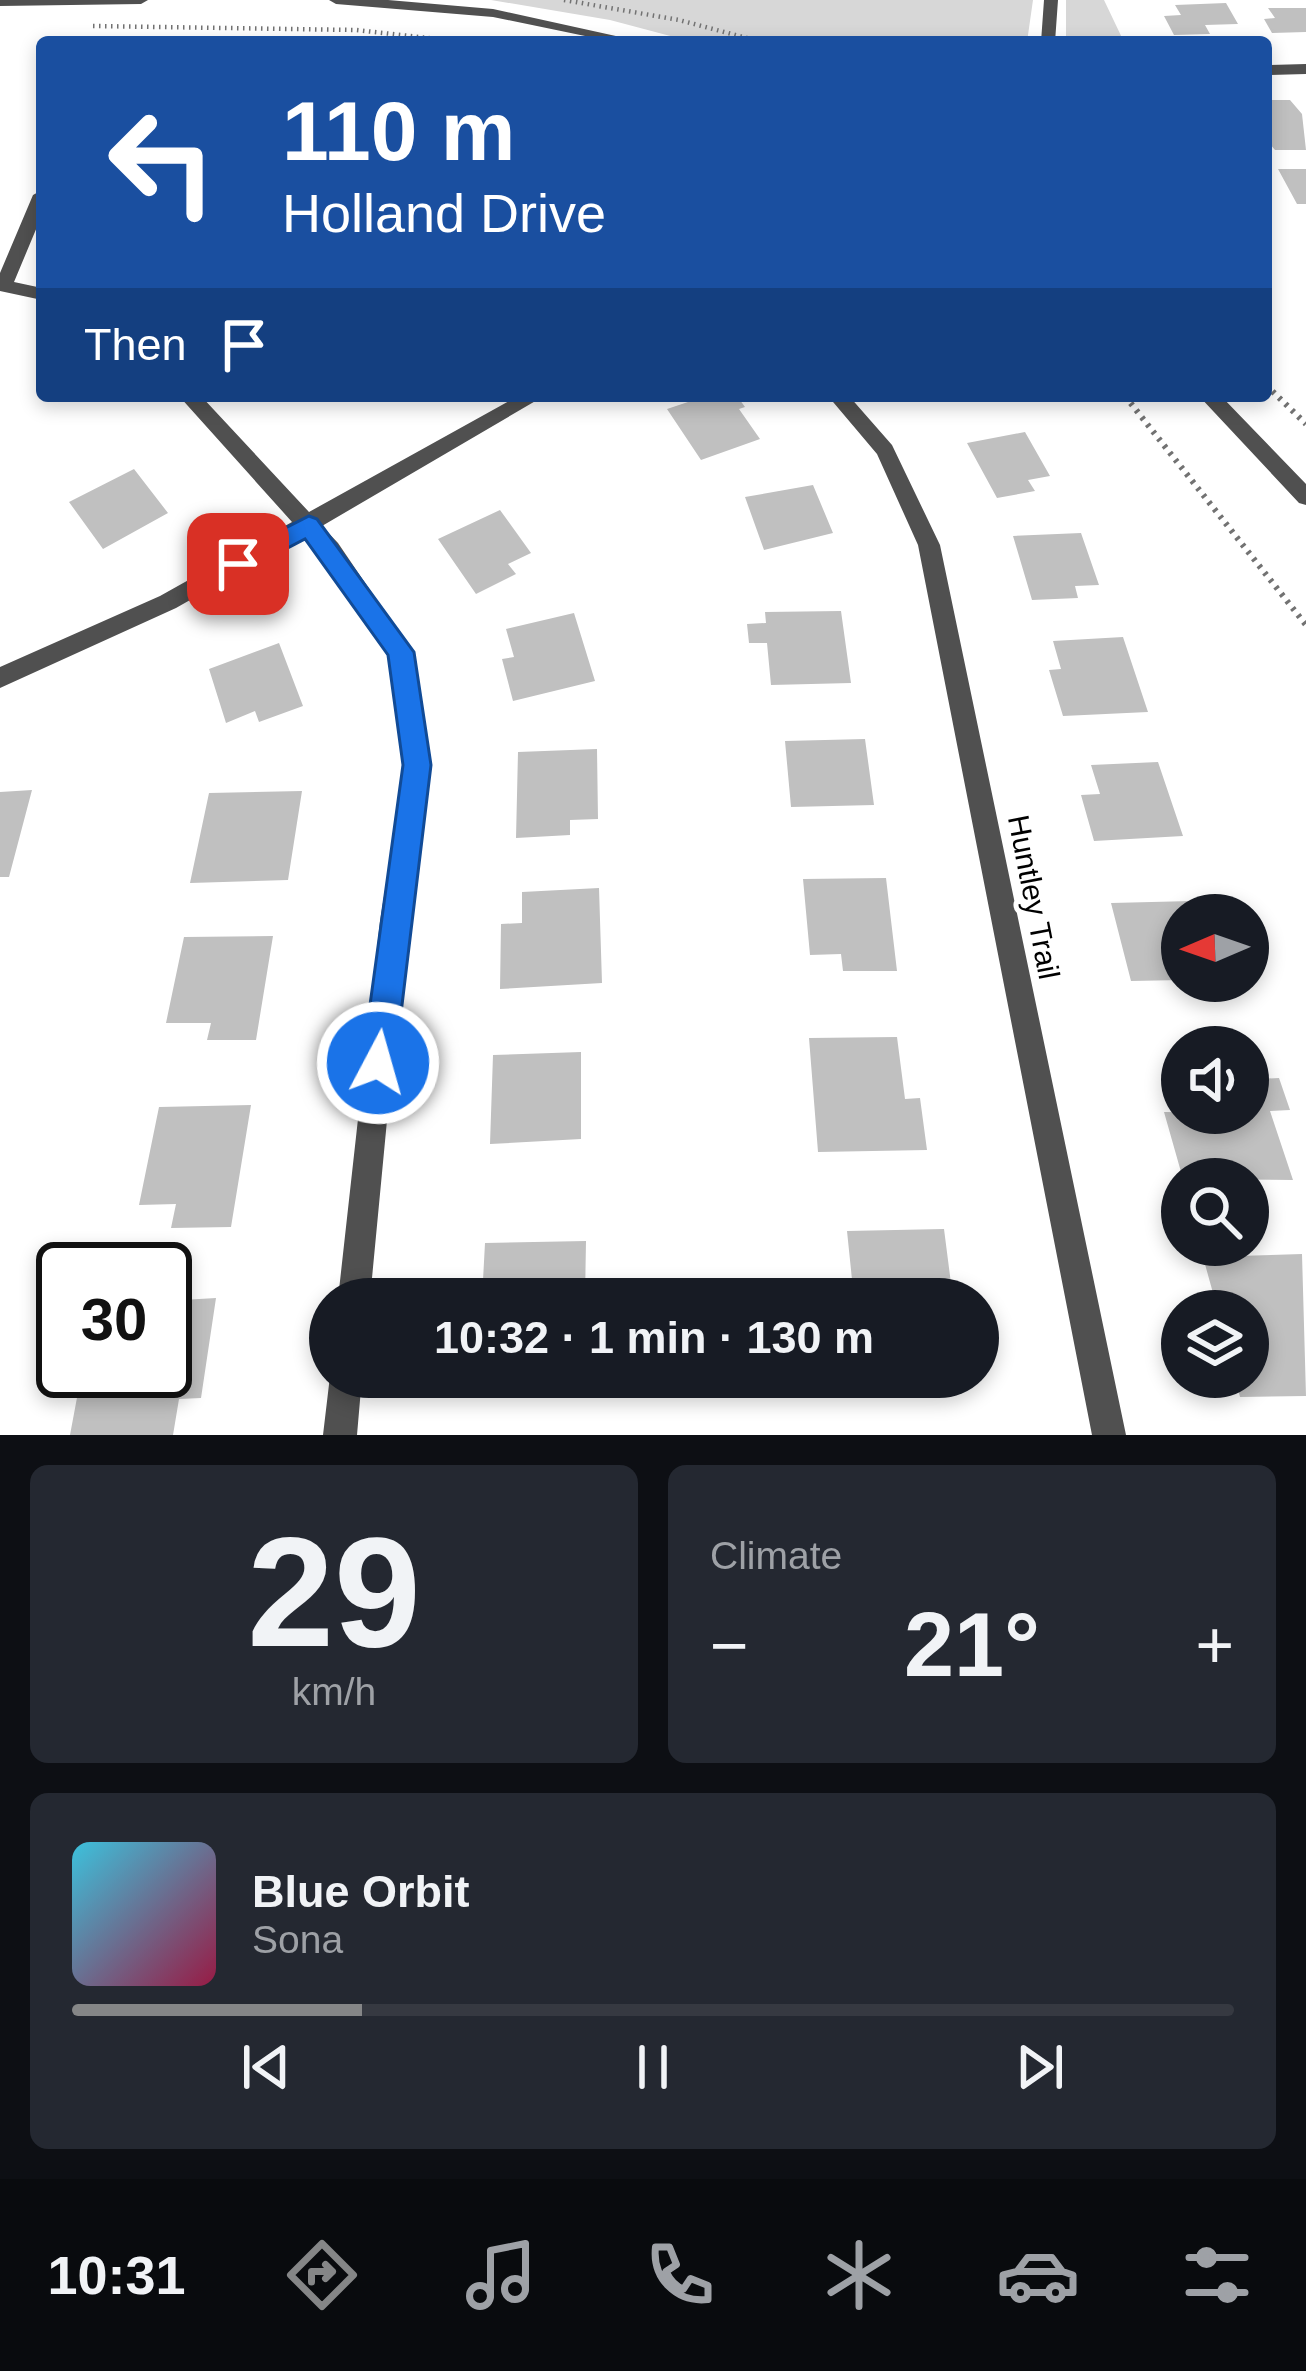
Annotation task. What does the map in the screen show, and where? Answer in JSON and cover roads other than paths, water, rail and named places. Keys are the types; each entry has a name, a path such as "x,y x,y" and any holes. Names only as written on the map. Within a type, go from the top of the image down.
{"street":[{"path":"0,2 141,0"},
{"path":"336,0 493,13 606,36"},
{"path":"1048,36 1051,0"},
{"path":"1272,70 1306,69"},
{"path":"36,208 2,285 36,293"},
{"path":"195,402 309,525 400,652 417,765 393,921 356,1278"},
{"path":"0,678 168,602 524,402"},
{"name":"Huntley Trail","path":"843,402 885,450 929,545 1109,1435"},
{"path":"1215,402 1306,497"},
{"path":"340,1435 344,1398"}]}
